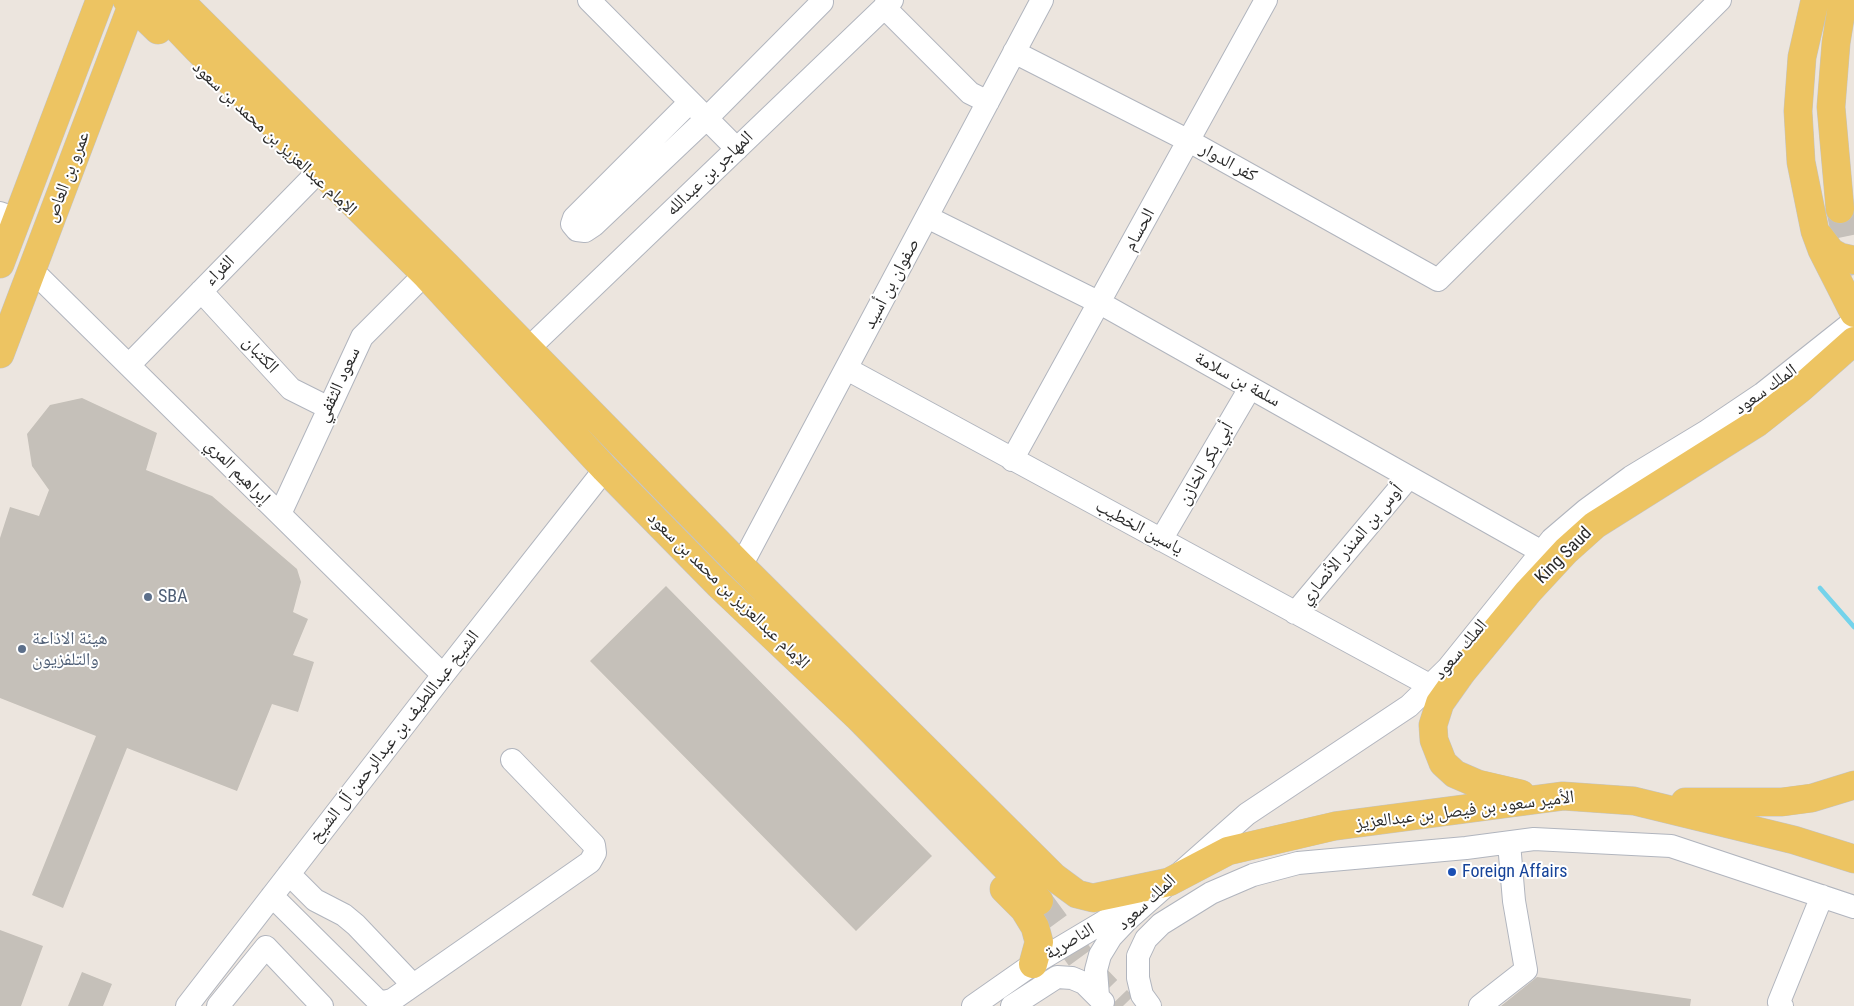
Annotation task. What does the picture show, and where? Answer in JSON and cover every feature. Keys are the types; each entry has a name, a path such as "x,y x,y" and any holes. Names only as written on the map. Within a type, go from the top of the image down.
{"main road":[{"name":"عمرو بن العاص","path":"0,264 8,216 52,126 100,0"},
{"name":"الإمام عبدالعزيز بن محمد بن سعود","path":"179,0 436,270 606,469 719,585 859,718 1039,901"},
{"name":"الإمام عبدالعزيز بن محمد بن سعود","path":"201,0 391,197 436,270"},
{"path":"1815,0 1802,57 1798,111 1801,162 1815,231 1841,292 1854,313"},
{"path":"1840,209 1831,108 1836,43 1843,0"},
{"name":"عمرو بن العاص","path":"0,354 136,1"},
{"name":"الإمام عبدالعزيز بن محمد بن سعود","path":"136,1 275,146 312,178 436,270"},
{"name":"الإمام عبدالعزيز بن محمد بن سعود","path":"136,1 198,50 436,270 528,348 741,566 1054,877 1077,894 1093,898 1169,882"},
{"path":"52,126 83,138"},
{"path":"1815,231 1831,252 1840,258 1854,260"},
{"name":"King Saud","path":"1542,798 1478,784 1455,774 1443,762 1434,740 1433,725 1440,703 1528,592 1604,508 1757,422 1800,389 1854,341"},
{"path":"719,585 784,662 1024,909 1034,927 1039,942 1033,964"},
{"path":"1634,801 1782,802 1812,798 1854,785"},
{"name":"الأمير سعود بن فيصل بن عبدالعزيز","path":"1169,882 1228,851 1326,828 1563,796 1634,801 1794,840 1854,859"}],"street":[{"path":"589,0 736,149"},
{"name":"صفوان بن أسيد","path":"741,566 1042,0"},
{"name":"الحسام","path":"1012,460 1266,0"},
{"name":"كفر الدوار","path":"1014,52 1189,141 1438,280 1720,0"},
{"path":"690,102 574,218 572,224 577,230 585,232 594,225 706,118 822,2"},
{"path":"888,4 970,93 988,102"},
{"name":"المهاجر بن عبدالله","path":"528,348 888,4"},
{"name":"الفراء","path":"129,365 312,178"},
{"name":"سلمة بن سلامة","path":"927,217 1100,303 1542,552"},
{"name":"إبراهيم المري","path":"32,270 442,675"},
{"name":"سعود الثقفي","path":"280,514 362,337 436,270"},
{"name":"الكتبان","path":"201,291 291,389 329,408"},
{"name":"الملك سعود","path":"1102,1001 1096,970 1100,955 1111,937 1127,920 1169,882 1247,814 1409,706 1431,686 1552,539 1604,508 1631,477 1740,410 1788,375 1854,321"},
{"name":"ياسين الخطيب","path":"847,369 1431,686"},
{"name":"أبي بكر الخازن","path":"1161,540 1250,388"},
{"name":"الشيخ عبداللطيف بن عبدالرحمن آل الشيخ","path":"187,1006 442,675 606,469"},
{"name":"أوس بن المنذر الأنصاري","path":"1295,613 1409,477"},
{"path":"272,896 377,1000 384,1002 392,1000 590,862 596,853 594,845 512,760"},
{"path":"1150,1006 1142,995 1138,978 1138,956 1146,939 1161,924 1211,893 1253,875 1298,863 1534,840 1671,846 1854,907"},
{"path":"1480,1006 1526,970 1514,901 1509,843"},
{"path":"289,874 315,900 323,906 344,915 356,925 413,985"},
{"name":"الناصرية","path":"973,1006 1033,964 1169,882"},
{"path":"1782,1006 1779,1002 1822,896"},
{"path":"218,1006 266,948 322,1006"},
{"name":"الناصرية","path":"1012,1006 1057,977 1072,978 1084,983 1102,1001"}],"building":[{"name":"SBA","path":"82,398 157,433 146,470 212,496 297,569 301,582 293,612 308,619 293,655 314,662 298,712 272,704 237,791 127,748 63,908 32,895 96,736 0,698 0,538 10,507 39,516 49,490 32,466 27,434 50,405"},
{"path":"666,586 932,856 856,931 590,661"},
{"path":"0,930 43,946 21,1006 0,1006"},
{"path":"82,972 112,984 103,1006 68,1006"},
{"path":"1537,977 1691,999 1690,1006 1501,1006"}],"waterway":[{"path":"1820,588 1854,627"}],"tunnel":[{"path":"1840,209 1854,275"},
{"path":"1039,901 1093,975 1123,1006"}],"place":[{"name":"SBA","path":"148,597"},
{"name":"هيئة الاذاعة والتلفزيون","path":"22,649"},
{"name":"Foreign Affairs","path":"1452,872"}]}
